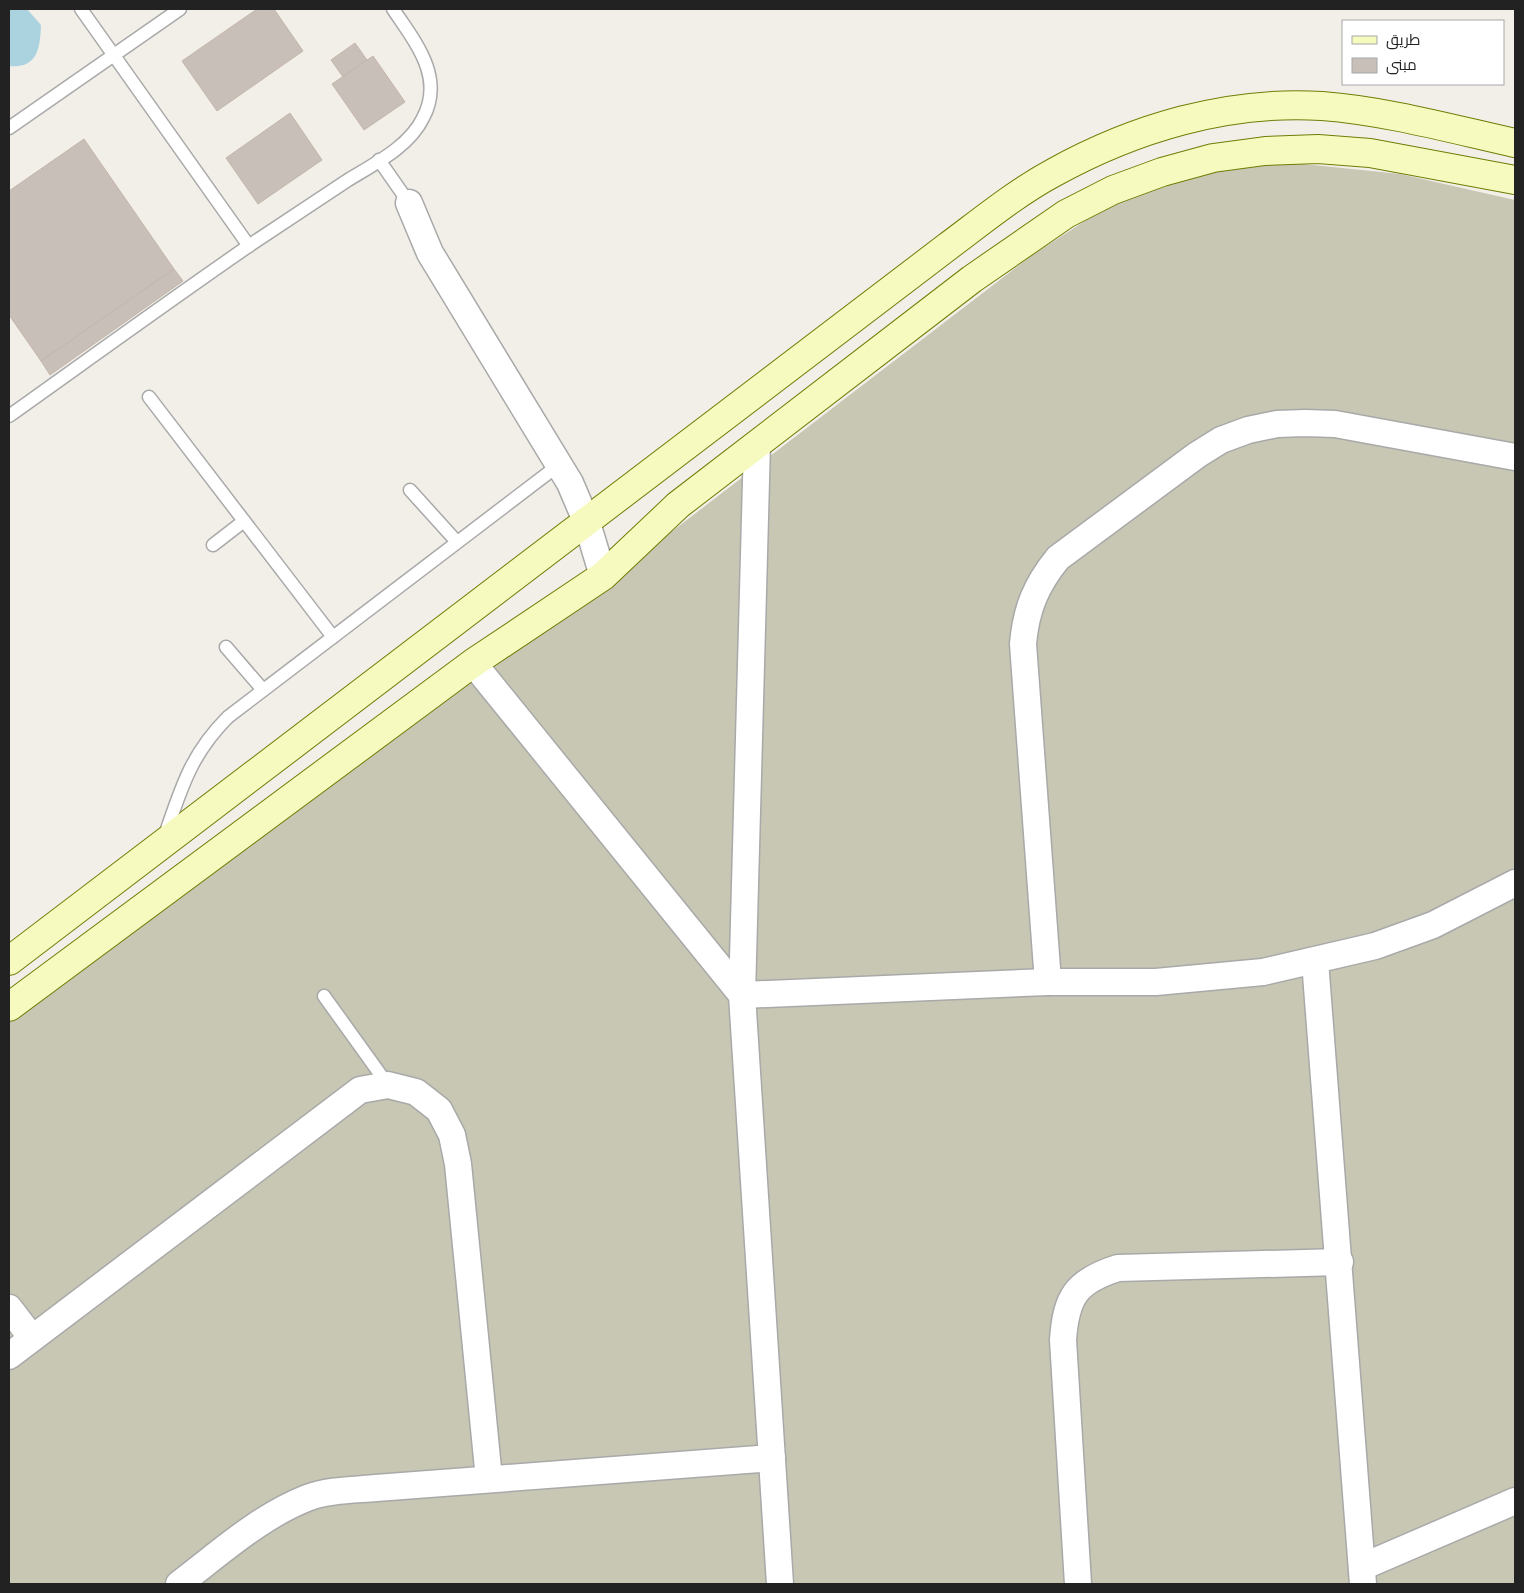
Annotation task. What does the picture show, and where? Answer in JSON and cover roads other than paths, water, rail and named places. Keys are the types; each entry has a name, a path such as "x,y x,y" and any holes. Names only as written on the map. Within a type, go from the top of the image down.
{"street":[{"path":"9,961 587,523 947,247 1052,174 1085,157 1154,128 1208,114 1264,107 1321,106 1376,113 1515,143"},
{"path":"9,1007 473,663 604,576 678,505 972,279 1066,214 1113,190 1154,175 1213,158 1266,151 1318,149 1370,153 1515,180"},
{"path":"410,203 430,253 560,464 587,523 604,576"},
{"path":"947,247 972,279"},
{"path":"1048,982 1024,644 1025,620 1032,597 1043,576 1058,558 1197,455 1222,440 1248,430 1276,424 1335,424 1515,457"},
{"path":"757,444 742,994 780,1584"},
{"path":"473,663 742,994"},
{"path":"742,994 1048,982 1156,982 1263,972 1375,946 1433,925 1515,883"},
{"path":"1315,961 1340,1262 1363,1576 1515,1501"},
{"path":"9,1356 360,1090 388,1085 416,1092 439,1110 452,1136 458,1164 489,1479"},
{"path":"1078,1584 1063,1340 1065,1315 1076,1292 1095,1275 1118,1268 1340,1262"},
{"path":"9,1308 32,1338"},
{"path":"179,1584 203,1575 249,1530 277,1513 309,1498 343,1491 772,1458"}],"lane":[{"path":"81,9 249,246"},
{"path":"9,128 180,9"},
{"path":"9,416 249,246 379,160 415,132 424,118 431,88 424,57 393,9"},
{"path":"379,160 410,203"},
{"path":"148,397 333,637"},
{"path":"162,845 182,784 201,747 228,717 560,464"},
{"path":"410,490 457,542"},
{"path":"213,546 244,521"},
{"path":"226,647 263,690"},
{"path":"324,996 388,1085"}],"water":[{"path":"9,9 27,9 41,25 40,41 36,55 26,64 19,66 9,66"}]}
